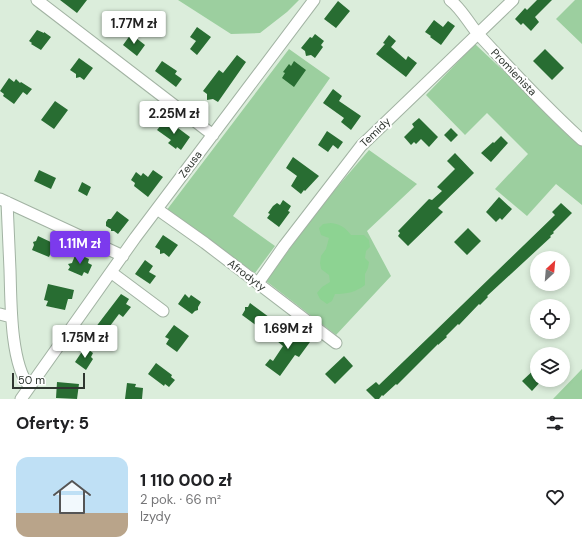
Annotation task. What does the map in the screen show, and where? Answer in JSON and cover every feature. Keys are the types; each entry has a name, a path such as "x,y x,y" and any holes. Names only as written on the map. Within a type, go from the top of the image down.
{"street":[{"path":"37,0 213,135"},
{"name":"Zeusa","path":"21,399 157,209 314,0"},
{"name":"Promienista","path":"450,0 460,10 478,34 558,118 582,140"},
{"name":"Temidy","path":"258,284 284,246 360,146 514,0"},
{"path":"30,386 21,373 11,317 4,200 123,256"},
{"name":"Afrodyty","path":"157,209 336,343"},
{"path":"112,272 164,311"},
{"path":"0,314 11,317"}],"shaded area":[{"path":"178,0 299,0 287,12 260,33 231,34"},
{"path":"575,0 582,0 582,44 556,19"},
{"path":"475,44 582,145 582,205 556,184 527,216 495,189 528,154 487,113 465,135 426,95"},
{"path":"289,49 330,78 233,216 275,246 255,273 166,211"},
{"path":"369,150 417,184 367,231 391,276 336,335 266,281 321,206"},
{"path":"331,223 342,226 351,235 364,235 369,240 370,247 366,251 365,258 369,262 365,274 365,285 351,292 335,294 332,301 327,304 320,299 317,293 322,287 330,282 329,275 321,269 320,263 321,256 326,249 329,238 321,235 319,228 323,224"},
{"path":"582,369 582,399 553,399 565,387 570,387 570,381"}],"building":[{"path":"60,0 87,0 77,13"},
{"path":"537,0 552,0 535,17 539,22 531,31 523,23 521,25 515,19 525,8 527,10"},
{"path":"338,1 350,11 336,28 324,19"},
{"path":"434,20 443,27 448,21 455,26 441,45 425,32"},
{"path":"197,27 211,37 197,55 190,49 196,41 190,37"},
{"path":"37,30 44,32 51,37 41,50 29,41"},
{"path":"131,34 145,45 137,56 123,45"},
{"path":"315,34 324,41 321,45 323,47 315,58 311,55 306,56 305,51 301,48 310,37 312,38"},
{"path":"389,35 396,41 391,47 406,60 408,56 417,63 406,77 376,54 385,44 383,43"},
{"path":"545,49 564,68 552,80 533,61"},
{"path":"237,55 246,62 218,102 213,99 207,100 207,94 203,91 219,70 223,73"},
{"path":"79,58 93,68 84,80 80,77 76,78 76,74 70,70"},
{"path":"162,61 177,71 175,74 182,79 176,87 155,71"},
{"path":"294,61 306,70 294,87 282,78 285,73 283,72 289,64 291,66"},
{"path":"9,78 14,82 16,79 20,83 21,82 32,89 27,95 23,92 14,104 3,96 4,94 0,91"},
{"path":"333,89 342,96 339,101 361,116 351,130 341,122 344,118 323,103"},
{"path":"55,101 68,110 54,129 41,120"},
{"path":"419,118 438,137 429,147 421,139 416,144 414,142 411,145 404,137 414,127 412,124"},
{"path":"166,119 190,137 181,150 177,147 176,149 168,143 171,140 157,130"},
{"path":"451,128 458,135 451,142 444,135"},
{"path":"327,131 343,142 338,149 333,145 328,152 318,145"},
{"path":"501,136 508,143 491,162 481,153"},
{"path":"455,153 474,173 438,208 443,212 408,246 398,236 400,233 398,231 429,199 432,200 442,191 437,187 455,169 447,161"},
{"path":"293,157 319,176 301,194 291,186 297,176 286,168"},
{"path":"39,170 56,178 51,189 34,181"},
{"path":"153,170 163,177 148,197 134,186 135,183 131,180 136,172 141,176 143,173 148,177"},
{"path":"82,182 91,187 87,196 78,191"},
{"path":"499,197 512,209 502,220 500,218 496,222 486,212"},
{"path":"283,200 291,206 288,211 290,212 279,227 267,218 270,214 268,213 273,206 277,203 280,205"},
{"path":"561,203 572,213 553,232 554,233 550,236 551,237 536,251 530,251 530,256 487,296 488,297 480,305 479,304 459,325 458,324 446,336 447,337 397,385 396,384 379,399 375,399 366,390 376,382 379,385 555,215 552,212"},
{"path":"117,211 129,220 118,234 111,231 111,229 106,226 108,219 111,219"},
{"path":"468,228 481,241 467,255 454,242"},
{"path":"163,235 178,245 169,257 164,253 160,254 160,250 155,247"},
{"path":"38,236 55,244 49,257 32,250 34,245 33,242 36,241"},
{"path":"76,253 89,259 88,263 92,265 88,274 84,272 82,276 68,270 70,267 68,264 72,263"},
{"path":"145,260 153,266 149,272 156,276 150,284 135,274"},
{"path":"48,284 74,290 72,299 68,299 65,310 46,306 48,301 44,300"},
{"path":"121,294 129,299 126,304 131,307 123,317 119,314 107,330 112,334 106,342 92,332"},
{"path":"185,294 189,298 191,295 201,302 198,310 192,314 178,304"},
{"path":"250,303 273,320 271,326 268,327 265,332 242,315 245,307 248,307"},
{"path":"174,325 189,336 177,352 166,344 169,339 165,337"},
{"path":"288,326 310,342 299,357 295,355 280,376 265,365 270,359 273,361 283,346 277,341"},
{"path":"85,347 93,353 91,357 93,359 86,370 75,362"},
{"path":"344,356 353,366 335,384 325,374"},
{"path":"156,363 172,375 171,377 175,380 169,387 165,384 164,386 148,374"},
{"path":"530,374 530,387 536,387 532,391 522,381"},
{"path":"57,382 79,384 77,399 56,398"},
{"path":"127,383 136,384 135,387 143,388 142,399 125,399"}]}
